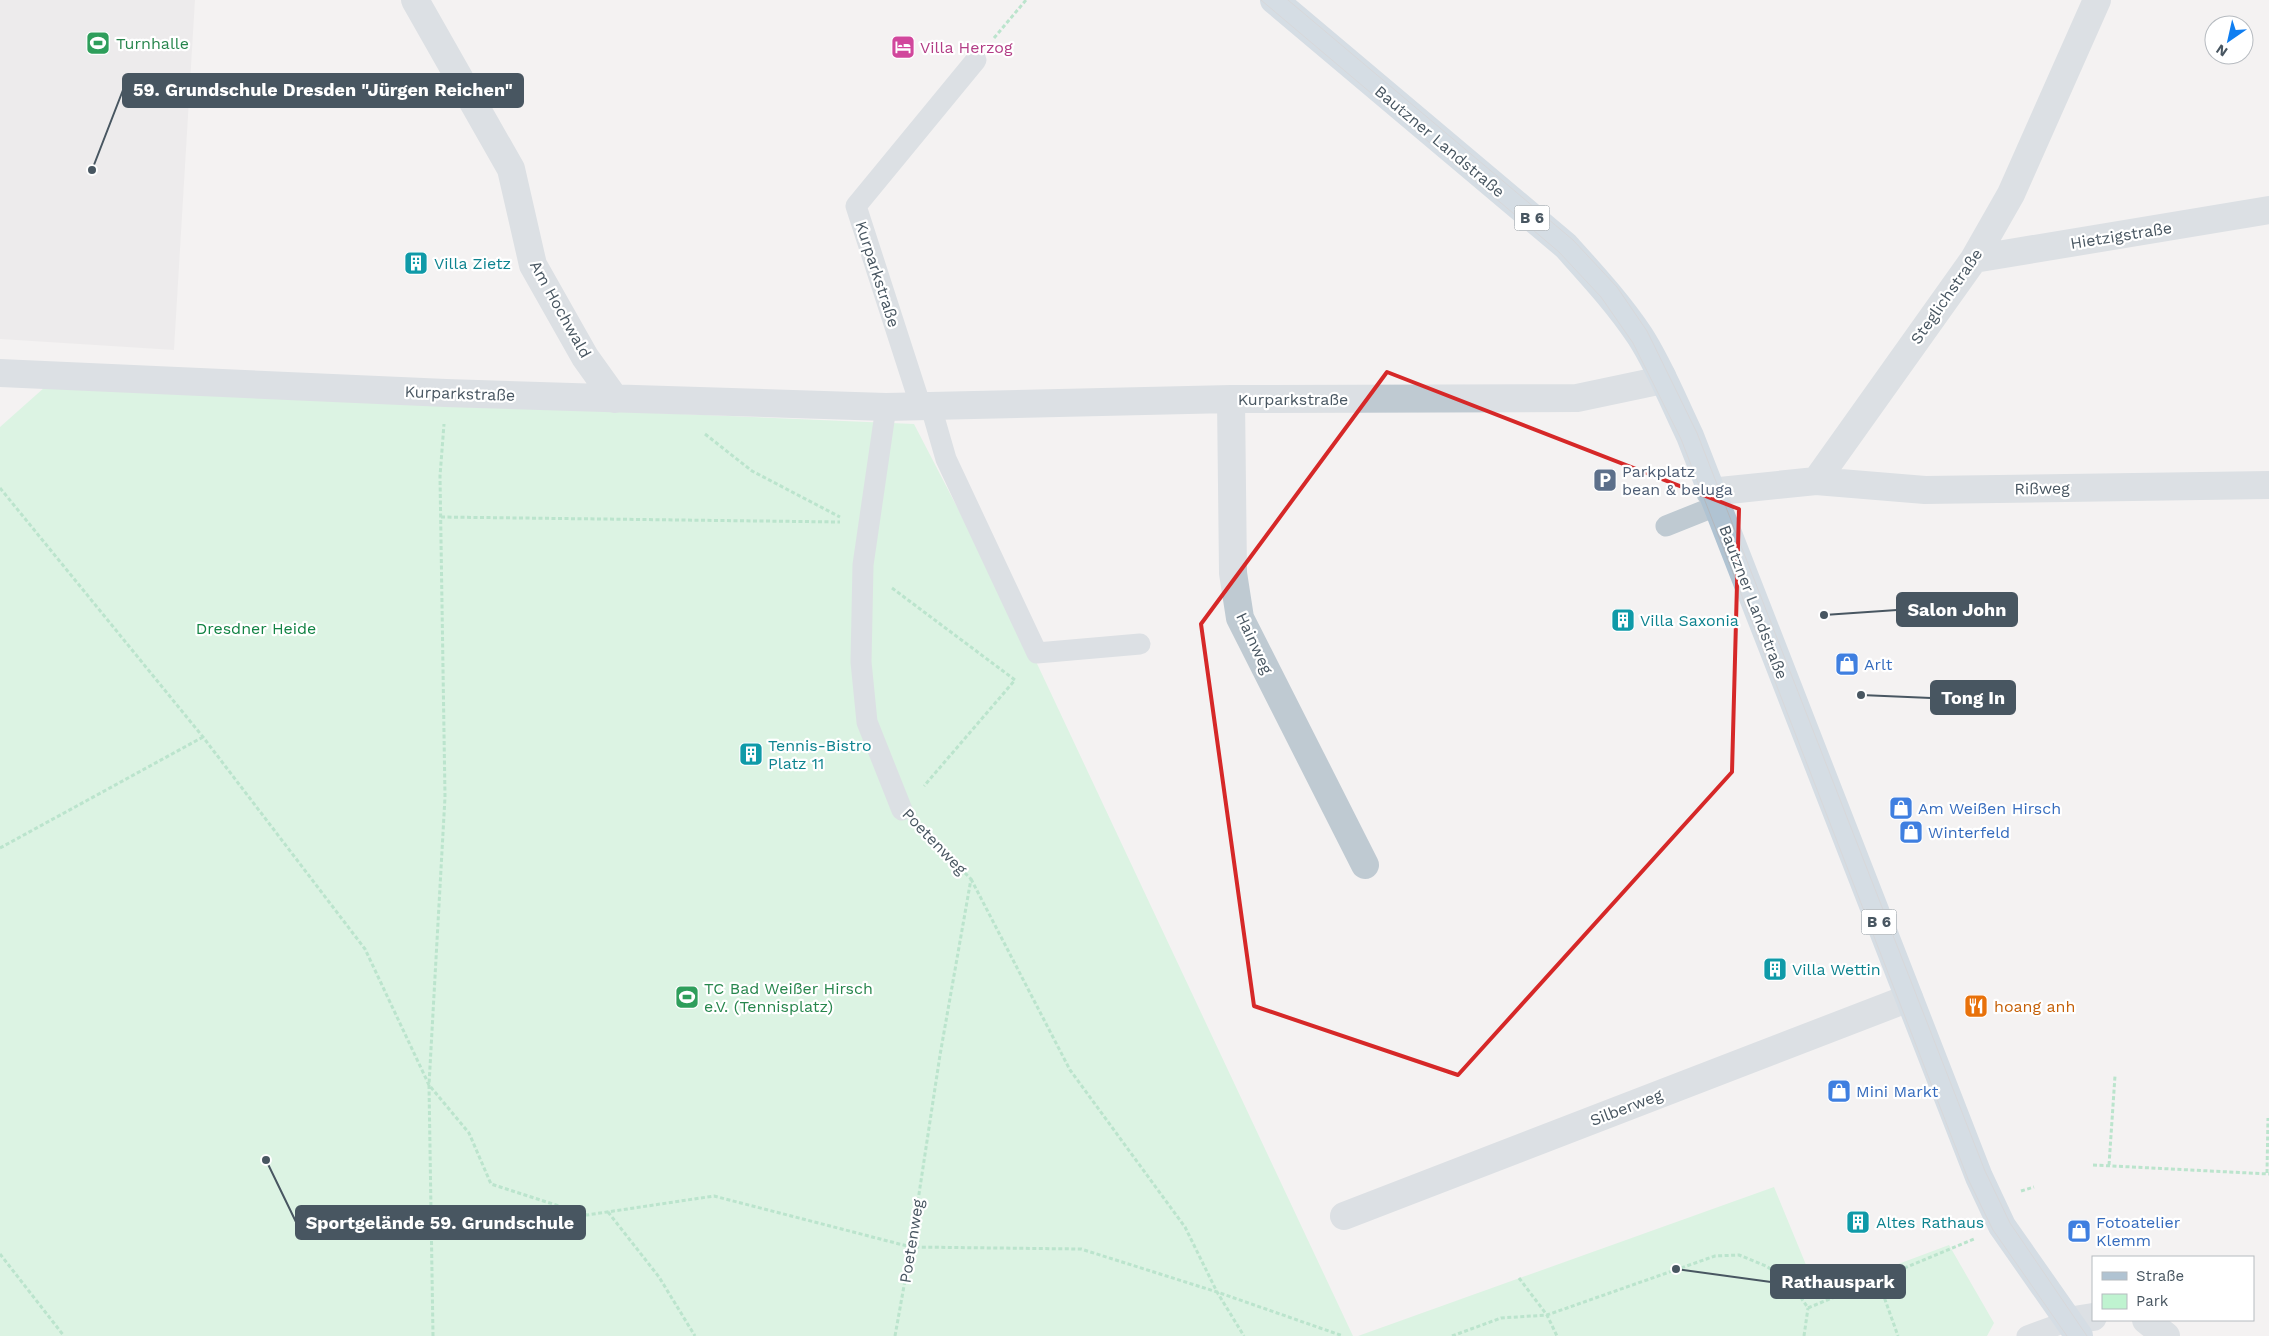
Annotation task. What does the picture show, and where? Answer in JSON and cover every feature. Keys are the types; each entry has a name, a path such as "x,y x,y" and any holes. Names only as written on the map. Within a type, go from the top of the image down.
{"main road":[{"name":"Bautzner Landstraße","path":"1274,0 1566,246 1608,293 1640,337 1662,376 1690,436 1979,1177 2002,1226 2080,1325"}],"street":[{"name":"Am Hochwald","path":"415,0 511,169 533,265 585,357 615,399"},
{"name":"Steglichstraße","path":"1816,481 1974,259 2010,194 2097,0"},
{"name":"Hietzigstraße","path":"1974,259 2269,210"},
{"name":"Kurparkstraße","path":"0,373 446,393 886,407 1231,400 1577,398 1653,382 1662,376"},
{"name":"Hainweg","path":"1231,400 1233,573 1240,618 1365,864"},
{"name":"Rißweg","path":"1816,481 1925,490 2269,484"},
{"path":"1713,499 1816,481"},
{"name":"Silberweg","path":"1344,1216 1908,998"},
{"path":"2147,1321 2166,1336"}],"lane":[{"name":"Kurparkstraße","path":"926,407 856,206 976,60"},
{"name":"Poetenweg","path":"886,407 858,526 863,566 861,662 867,722 902,810"},
{"path":"926,407 946,459 1037,653 1140,644"},
{"path":"1666,526 1713,499"},
{"path":"2027,1336 2080,1325"}],"path":[{"path":"976,60 1026,0"},
{"path":"433,1336 429,1085 445,798 440,476 446,393"},
{"path":"700,430 752,471 858,526"},
{"path":"0,488 203,737 366,949 429,1085 468,1133 491,1184 587,1215 714,1196 911,1247 1081,1249 1217,1292 1343,1336"},
{"path":"441,517 858,526"},
{"path":"863,566 1015,680 902,810"},
{"path":"0,848 203,737"},
{"name":"Poetenweg","path":"895,1336 911,1247 940,1055 971,879 902,810"},
{"path":"971,879 1070,1070 1185,1227 1217,1292 1244,1336"},
{"path":"2110,1165 2115,1076"},
{"path":"2093,1165 2268,1174 2268,1118"},
{"path":"608,1212 659,1277 695,1336"},
{"path":"1808,1308 2002,1226"},
{"path":"0,1254 64,1336"},
{"path":"1452,1336 1500,1318 1547,1314 1715,1256 1739,1255 1766,1266 1791,1283 1808,1308 1804,1336"},
{"path":"1519,1278 1547,1314 1557,1336"},
{"path":"1878,1280 1898,1336"}],"highlighted area":[{"path":"1387,372 1739,509 1732,772 1458,1075 1254,1006 1201,624"}],"shaded area":[{"path":"0,0 195,0 174,350 0,339"}],"green space":[{"name":"Dresdner Heide","path":"45,387 914,424 1024,636 1353,1336 0,1336 0,427"},
{"path":"1774,1187 1818,1294 1949,1245 1994,1323 1987,1336 1358,1336"}],"tram line":[{"path":"1261,0 1559,252 1601,297 1633,343 1681,439 1968,1179 1993,1230 2067,1336"},
{"path":"1288,0 1573,240 1617,287 1647,331 1697,433 1985,1171 2010,1223 2087,1336"}],"place":[{"name":"Turnhalle","path":"98,43"},
{"name":"Villa Herzog","path":"903,47"},
{"name":"59. Grundschule Dresden \"Jürgen Reichen\"","path":"92,170"},
{"name":"Villa Zietz","path":"416,263"},
{"name":"Parkplatz bean & beluga","path":"1605,480"},
{"name":"Salon John","path":"1824,615"},
{"name":"Villa Saxonia","path":"1623,620"},
{"name":"Arlt","path":"1847,664"},
{"name":"Tong In","path":"1861,695"},
{"name":"Tennis-Bistro Platz 11","path":"751,754"},
{"name":"Am Weißen Hirsch","path":"1901,808"},
{"name":"Winterfeld","path":"1911,832"},
{"name":"Villa Wettin","path":"1775,969"},
{"name":"TC Bad Weißer Hirsch e.V. (Tennisplatz)","path":"687,997"},
{"name":"hoang anh","path":"1976,1006"},
{"name":"Mini Markt","path":"1839,1091"},
{"name":"Sportgelände 59. Grundschule","path":"266,1160"},
{"name":"Altes Rathaus","path":"1858,1222"},
{"name":"Fotoatelier Klemm","path":"2079,1231"},
{"name":"Rathauspark","path":"1676,1269"}]}
